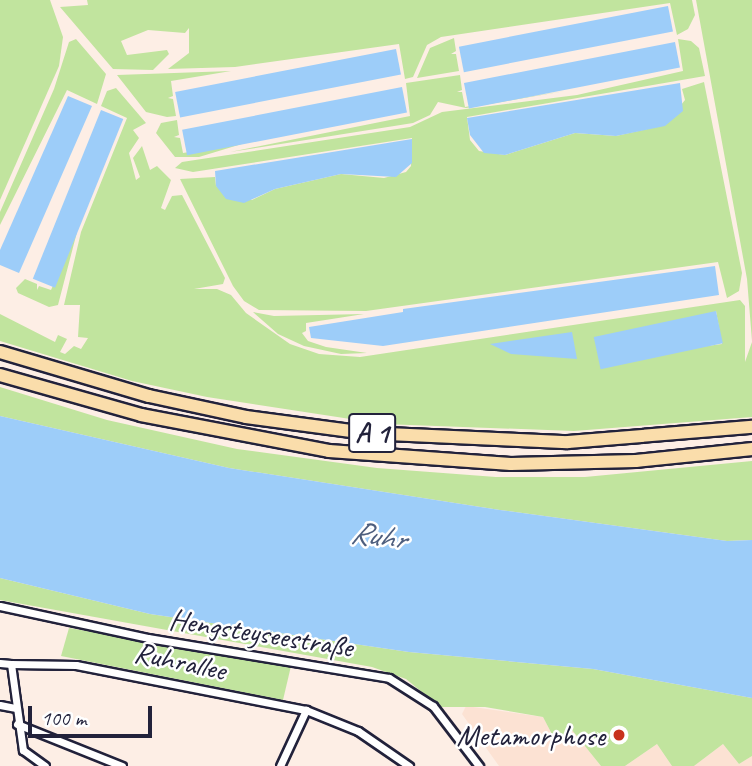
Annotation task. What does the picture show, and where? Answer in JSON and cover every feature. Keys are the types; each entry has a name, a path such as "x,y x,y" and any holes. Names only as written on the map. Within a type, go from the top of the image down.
{"highway":[{"name":"A 1","path":"0,352 149,396 246,417 366,433 568,442 752,427"},
{"name":"A 1","path":"0,374 141,415 329,451 510,464 636,461 752,449"}],"street":[{"name":"Hengsteyseestraße","path":"0,606 149,638 388,678 433,706 479,766"},
{"name":"Ruhrallee","path":"0,663 88,666 306,710 358,731 409,766"},
{"path":"11,664 17,724 23,751 45,766"},
{"path":"0,705 15,708"},
{"path":"280,766 306,710"},
{"path":"17,724 122,766"}],"shaded area":[{"path":"466,706 543,717 556,742 572,730 601,766 499,766 462,714"},
{"path":"657,744 672,766 625,766"},
{"path":"723,744 739,764 752,756 752,766 694,766"}],"green space":[{"path":"0,0 50,0 63,37 59,66 0,200"},
{"path":"87,0 692,0 695,15 688,29 677,35 670,3 441,37 427,45 413,77 405,79 399,44 235,67 168,69 189,53 189,28 185,33 148,30 121,41 127,55 167,50 169,54 153,70 113,69 60,7 88,5"},
{"path":"696,0 752,0 752,341 747,279"},
{"path":"454,38 456,51 451,54 456,54 459,71 417,78 430,48"},
{"path":"76,39 106,74 97,104 67,90 0,225 0,212 54,89 69,42"},
{"path":"678,39 691,41 699,48 705,76 467,117 470,140 479,151 505,155 575,133 616,136 665,125 685,100 682,89 704,82 742,273 739,291 727,298 718,262 366,311 259,310 244,301 233,286 180,179 215,177 216,186 252,200 275,189 341,174 384,178 406,172 411,166 412,138 193,172 175,168 182,162 410,127 442,112 577,95 683,71"},
{"path":"231,71 171,81 173,96 168,98 173,99 176,116 167,117 146,112 117,75"},
{"path":"460,75 462,90 457,92 462,92 465,107 565,91 466,108 438,102 430,115 413,123 230,152 410,116 406,83"},
{"path":"116,88 146,123 133,130 139,138 129,153 136,180 140,177 133,158 142,146 150,170 157,166 171,180 161,208 165,210 172,196 182,195 225,278 223,284 194,289 217,289 231,295 246,313 290,344 319,354 360,357 740,300 745,306 745,362 752,342 752,417 574,431 383,424 207,397 132,381 0,341 0,314 55,342 58,335 67,339 60,352 65,354 74,346 81,349 88,338 78,337 80,305 64,305 81,232 127,118 101,106 107,91","holes":["716,311 722,344 678,350"]},
{"path":"177,120 179,135 174,137 180,138 183,153 245,143 199,157 175,157 156,133 161,123"},
{"path":"77,232 58,305 49,307 18,293 16,288 25,279 37,284 37,290 39,286 51,290"},
{"path":"253,312 274,316 364,314 306,323 306,331 302,333 308,341 326,347 367,353 341,354 304,346 278,334"},
{"path":"0,387 107,420 237,449 377,468 496,477 585,477 752,461 752,540 727,541 500,510 229,468 0,416"},
{"path":"0,578 150,614 409,652 593,669 752,698 752,756 739,764 723,744 694,766 672,766 657,744 625,766 601,766 572,730 556,742 543,717 485,707 440,707 406,679 372,667 0,600"},
{"path":"69,628 291,666 283,700 61,656"}],"water":[{"path":"668,6 673,32 464,72 459,47"},
{"path":"675,42 680,68 469,109 464,83"},
{"path":"396,49 401,75 180,117 175,92"},
{"path":"680,83 683,111 665,126 616,136 575,133 505,155 484,153 470,135 467,118"},
{"path":"402,87 407,113 187,155 182,130"},
{"path":"68,96 92,106 19,273 0,265 0,250"},
{"path":"101,110 123,119 55,288 33,279"},
{"path":"412,139 412,163 396,177 341,174 275,189 244,203 226,199 216,186 215,171"},
{"path":"715,266 719,295 383,346 311,338 309,327 403,312 403,309"},
{"path":"716,311 723,343 601,369 594,337"},
{"path":"572,332 577,359 511,354 490,344"},
{"name":"Ruhr","path":"0,416 229,468 500,510 727,541 752,540 752,698 593,669 409,652 150,614 0,578"}],"place":[{"name":"Metamorphose","path":"619,735"}]}
